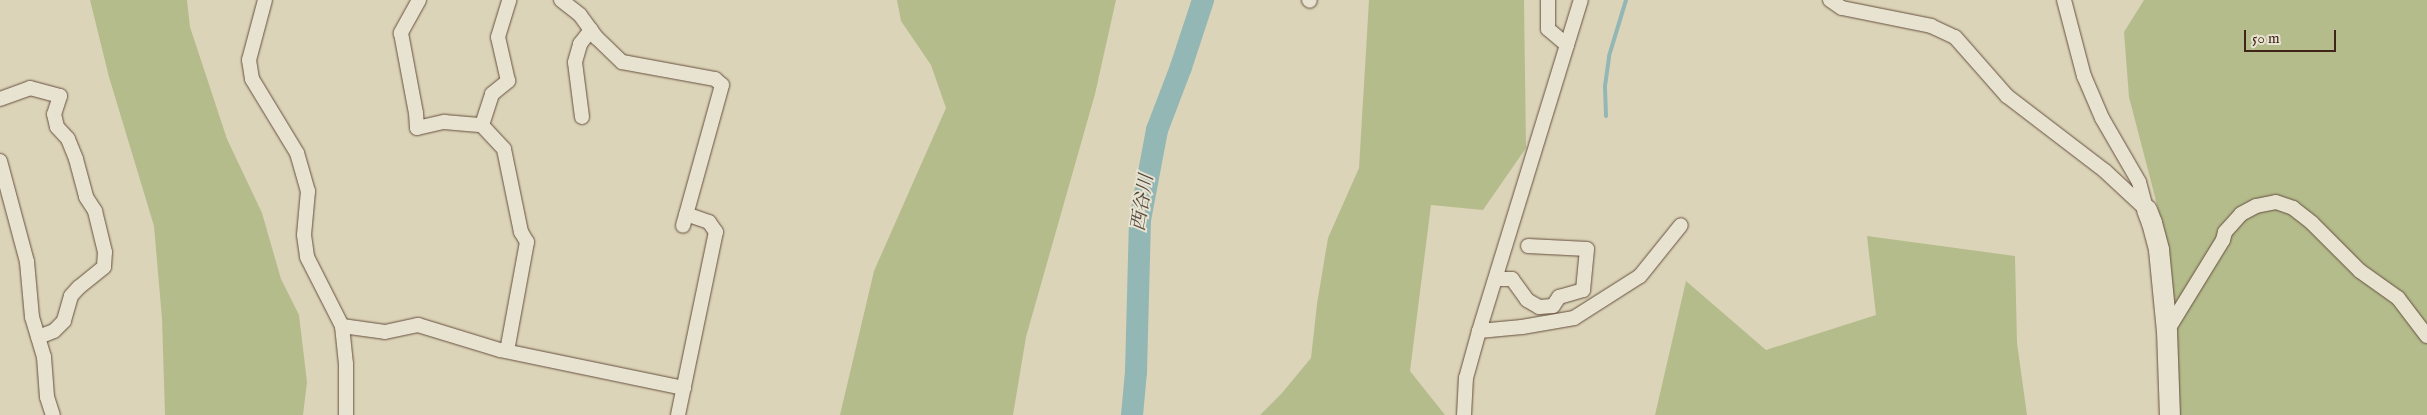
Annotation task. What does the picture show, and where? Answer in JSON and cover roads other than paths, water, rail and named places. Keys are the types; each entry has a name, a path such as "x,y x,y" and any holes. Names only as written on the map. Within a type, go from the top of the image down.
{"street":[{"path":"265,0 249,60 252,79 297,153 308,191 304,235 307,257 342,326 346,364 346,415"},
{"path":"419,0 401,33 416,113 417,128 444,122 482,125 504,149 521,232 527,242 507,351"},
{"path":"482,125 492,94 508,81 498,37 510,0"},
{"path":"561,0 580,15 591,30 622,62 715,79 722,86 685,220 709,222 716,232 678,415"},
{"path":"1548,0 1548,29 1568,45"},
{"path":"1464,415 1466,378 1479,331 1581,0"},
{"path":"1830,0 1842,8 1931,26 1955,37 2007,96 2105,171 2146,210"},
{"path":"2064,0 2084,76 2102,118 2139,182 2159,250 2167,330 2170,415"},
{"path":"582,117 575,62 580,44 591,30"},
{"path":"0,99 30,88 60,96 54,114 57,127 68,139 76,158 86,197 94,211 105,252 104,267 71,296 64,321 54,330 38,337"},
{"path":"0,162 27,262 32,317 44,357 47,397 53,415"},
{"path":"2167,330 2223,240 2225,232 2241,214 2256,206 2276,202 2293,208 2312,223 2360,270 2398,298 2423,328 2427,336"},
{"path":"1479,331 1522,327 1574,318 1640,276 1681,225"},
{"path":"1496,279 1512,279 1527,300 1539,307 1553,306 1559,297 1583,290 1587,248 1528,246"},
{"path":"342,326 385,332 418,326 507,351 684,388"}],"waterway":[{"name":"西谷川","path":"1132,415 1136,372 1140,220 1157,130 1181,67 1203,0"},
{"path":"1606,116 1605,86 1609,56 1626,0"}]}
